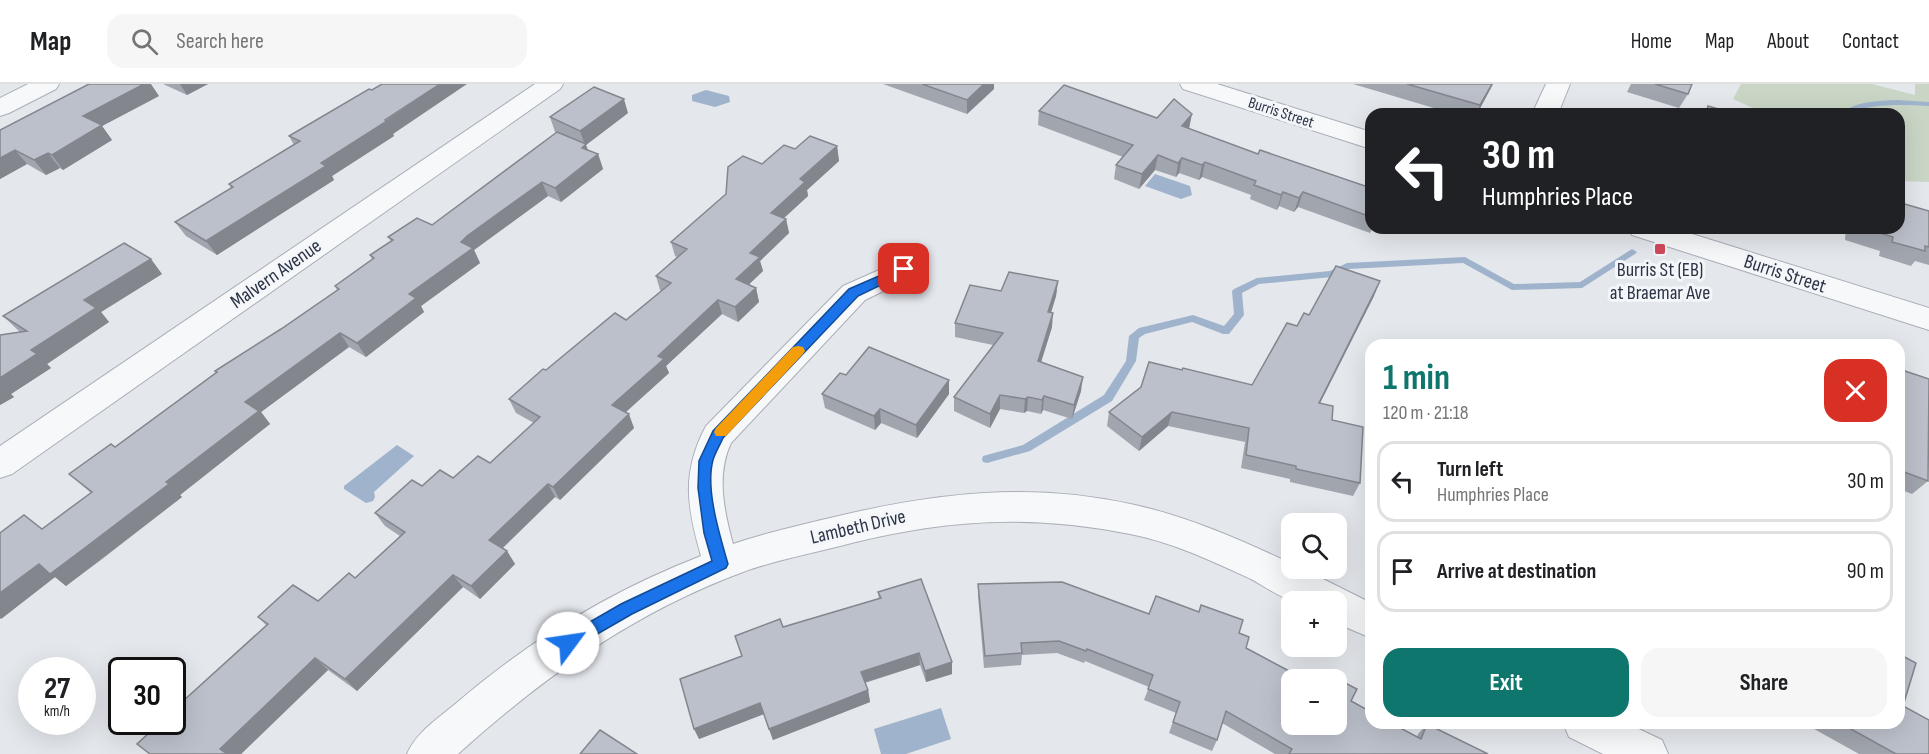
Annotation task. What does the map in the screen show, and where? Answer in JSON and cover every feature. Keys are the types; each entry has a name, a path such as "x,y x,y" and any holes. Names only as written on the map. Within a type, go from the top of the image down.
{"street":[{"path":"0,108 47,84"},
{"name":"Malvern Avenue","path":"0,464 551,84"},
{"name":"Burris Street","path":"1192,84 1365,139"},
{"path":"1548,108 1558,84"},
{"name":"Burris Street","path":"1661,234 1929,320"},
{"path":"721,564 712,533 705,488 706,461 718,435 854,292 904,269"},
{"name":"Lambeth Drive","path":"428,754 480,707 538,662 627,609 721,564 774,546 890,519 947,509 1048,509 1103,515 1157,526 1216,546 1309,591"},
{"path":"1347,609 1365,618"},
{"path":"1595,729 1647,754"}],"green space":[{"path":"1741,84 1872,84 1915,95 1915,84 1929,84 1929,182 1905,181 1905,108 1753,108 1733,99"}],"water":[{"path":"706,90 729,96 730,102 715,107 692,101 692,95"},
{"path":"1155,174 1190,186 1192,195 1181,199 1145,186"},
{"path":"397,445 414,456 374,492 373,501 366,503 344,489 344,486"},
{"path":"941,708 951,739 906,754 881,754 874,729"}],"building":[{"path":"89,84 144,84 83,116 102,125 52,155 48,153 34,160 15,150 0,158 0,130"},
{"path":"382,84 440,84 321,163 326,166 206,241 175,222 233,187 229,184 300,141 289,136 369,89 372,90"},
{"path":"922,84 984,84 967,100"},
{"path":"1407,84 1492,84 1480,105"},
{"path":"1655,84 1692,84 1688,94"},
{"path":"1064,85 1157,118 1174,99 1192,114 1182,126 1258,154 1260,150 1365,186 1365,215 1303,192 1299,198 1283,192 1281,195 1254,185 1256,181 1205,162 1202,165 1182,158 1178,163 1158,155 1142,174 1116,165 1133,145 1039,111"},
{"path":"594,87 624,99 580,131 550,117"},
{"path":"557,132 586,144 582,148 598,154 555,188 542,182 467,236 461,242 473,248 409,294 416,298 357,343 340,333 245,402 259,411 166,482 169,484 50,574 39,564 0,593 0,533 24,515 42,529 92,492 69,474 111,444 115,447 217,372 215,371 339,289 335,286 374,258 370,255 393,240 388,237 417,218 432,225"},
{"path":"810,136 837,146 800,179 805,182 771,213 786,219 750,253 760,257 736,279 756,288 735,307 718,300 658,356 664,359 612,405 629,414 553,487 548,484 489,540 507,551 471,586 453,575 345,679 315,658 220,749 227,754 150,754 137,744 147,735 186,735 186,698 268,624 258,617 293,585 318,601 349,573 355,578 405,532 375,513 412,480 422,486 440,470 453,478 478,456 490,463 540,417 509,399 543,369 546,370 615,313 626,320 671,283 656,276 687,249 671,242 726,194 728,167 743,156 762,164 784,145 795,149"},
{"path":"1905,204 1929,211 1929,247 1925,246 1925,251 1892,242 1893,237 1883,234 1905,234"},
{"path":"124,243 151,259 84,300 96,308 31,350 37,354 0,378 0,335 27,331 3,316"},
{"path":"1336,266 1380,281 1319,403 1333,406 1332,420 1363,427 1360,483 1246,455 1249,428 1172,412 1142,437 1109,412 1141,387 1149,362 1252,385 1287,323 1297,326 1304,313 1309,315"},
{"path":"1009,272 1058,281 1048,312 1053,313 1038,361 1083,377 1074,405 1044,396 1042,400 1000,395 990,414 954,397 1003,333 955,323 970,285 1001,291"},
{"path":"869,347 949,380 916,425 880,409 874,416 822,394 840,373 846,375"},
{"path":"1905,371 1929,379 1928,481 1905,472"},
{"path":"921,579 952,662 925,671 919,653 861,672 868,690 769,729 760,703 694,729 680,679 742,656 735,636 780,619 783,627 881,598 878,592"},
{"path":"1062,582 1149,614 1156,596 1199,612 1201,605 1243,620 1239,633 1249,637 1246,648 1285,669 1281,669 1281,735 1347,735 1347,684 1357,689 1351,701 1365,709 1365,729 1402,729 1421,739 1425,729 1437,729 1488,754 1289,754 1292,749 1226,711 1217,740 1173,722 1180,702 1148,689 1153,675 1087,649 1086,651 1059,641 1021,643 1022,653 985,656 978,584"},
{"path":"1905,657 1916,663 1905,699"},
{"path":"1905,707 1929,720 1929,754 1896,754 1851,729 1905,729"},
{"path":"600,730 637,754 580,754"}],"waterway":[{"path":"1855,108 1873,104 1929,104"},
{"path":"987,459 1026,448 1108,398 1131,361 1134,336 1142,331 1193,318 1226,331 1239,315 1237,291 1257,281 1332,274 1347,266 1465,260 1512,287 1582,285 1632,252"}],"slow traffic":[{"path":"721,432 798,351"}],"place":[{"name":"Burris St (EB) at Braemar Ave","path":"1660,249"}],"route":[{"path":"568,643 627,609 721,564 712,533 704,474 711,447 718,435 854,292 904,269"}]}
